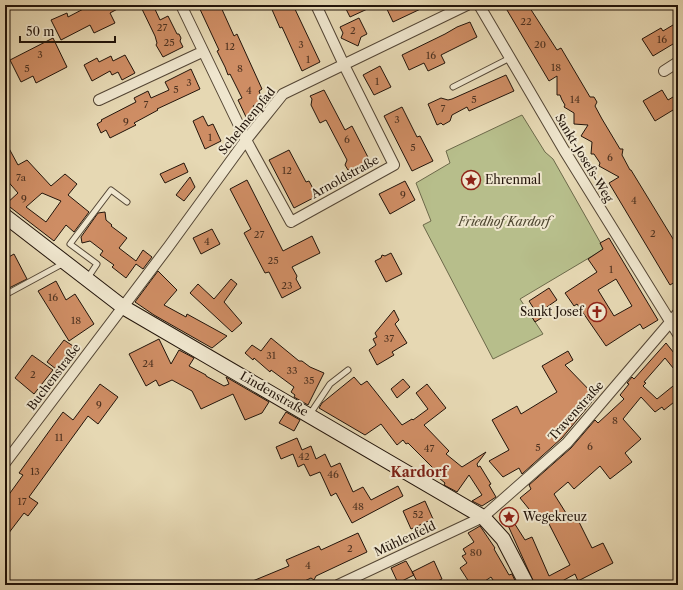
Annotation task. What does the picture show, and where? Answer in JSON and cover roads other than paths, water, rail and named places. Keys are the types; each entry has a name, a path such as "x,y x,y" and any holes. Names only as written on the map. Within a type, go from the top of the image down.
{"street":[{"path":"181,5 202,52 246,140"},
{"path":"316,5 344,65"},
{"name":"Schelmenpfad","path":"123,307 246,140 283,94 467,5"},
{"name":"Sankt-Josefs-Weg","path":"479,5 564,150 678,334"},
{"path":"99,100 202,52"},
{"path":"664,71 678,62"},
{"name":"Arnoldstraße","path":"246,140 291,222 394,165 344,65"},
{"name":"Lindenstraße","path":"5,216 123,307 483,517 502,539 528,585"},
{"name":"Buchenstraße","path":"5,463 123,307"},
{"name":"Travenstraße","path":"483,517 567,443 678,313"},
{"name":"Mühlenfeld","path":"338,585 483,517"}],"lane":[{"path":"453,88 510,58"},
{"path":"87,280 97,264 70,244 111,190 127,202"},
{"path":"5,295 65,262"},
{"path":"310,415 330,384 348,370"}],"place":[{"name":"Ehrenmal","path":"471,180"},
{"name":"Sankt Josef","path":"597,312"},
{"name":"Wegekreuz","path":"509,517"}],"district":[{"name":"Kardorf","path":"419,472"}],"park label":[{"name":"Friedhof Kardorf","path":"504,222"}]}
